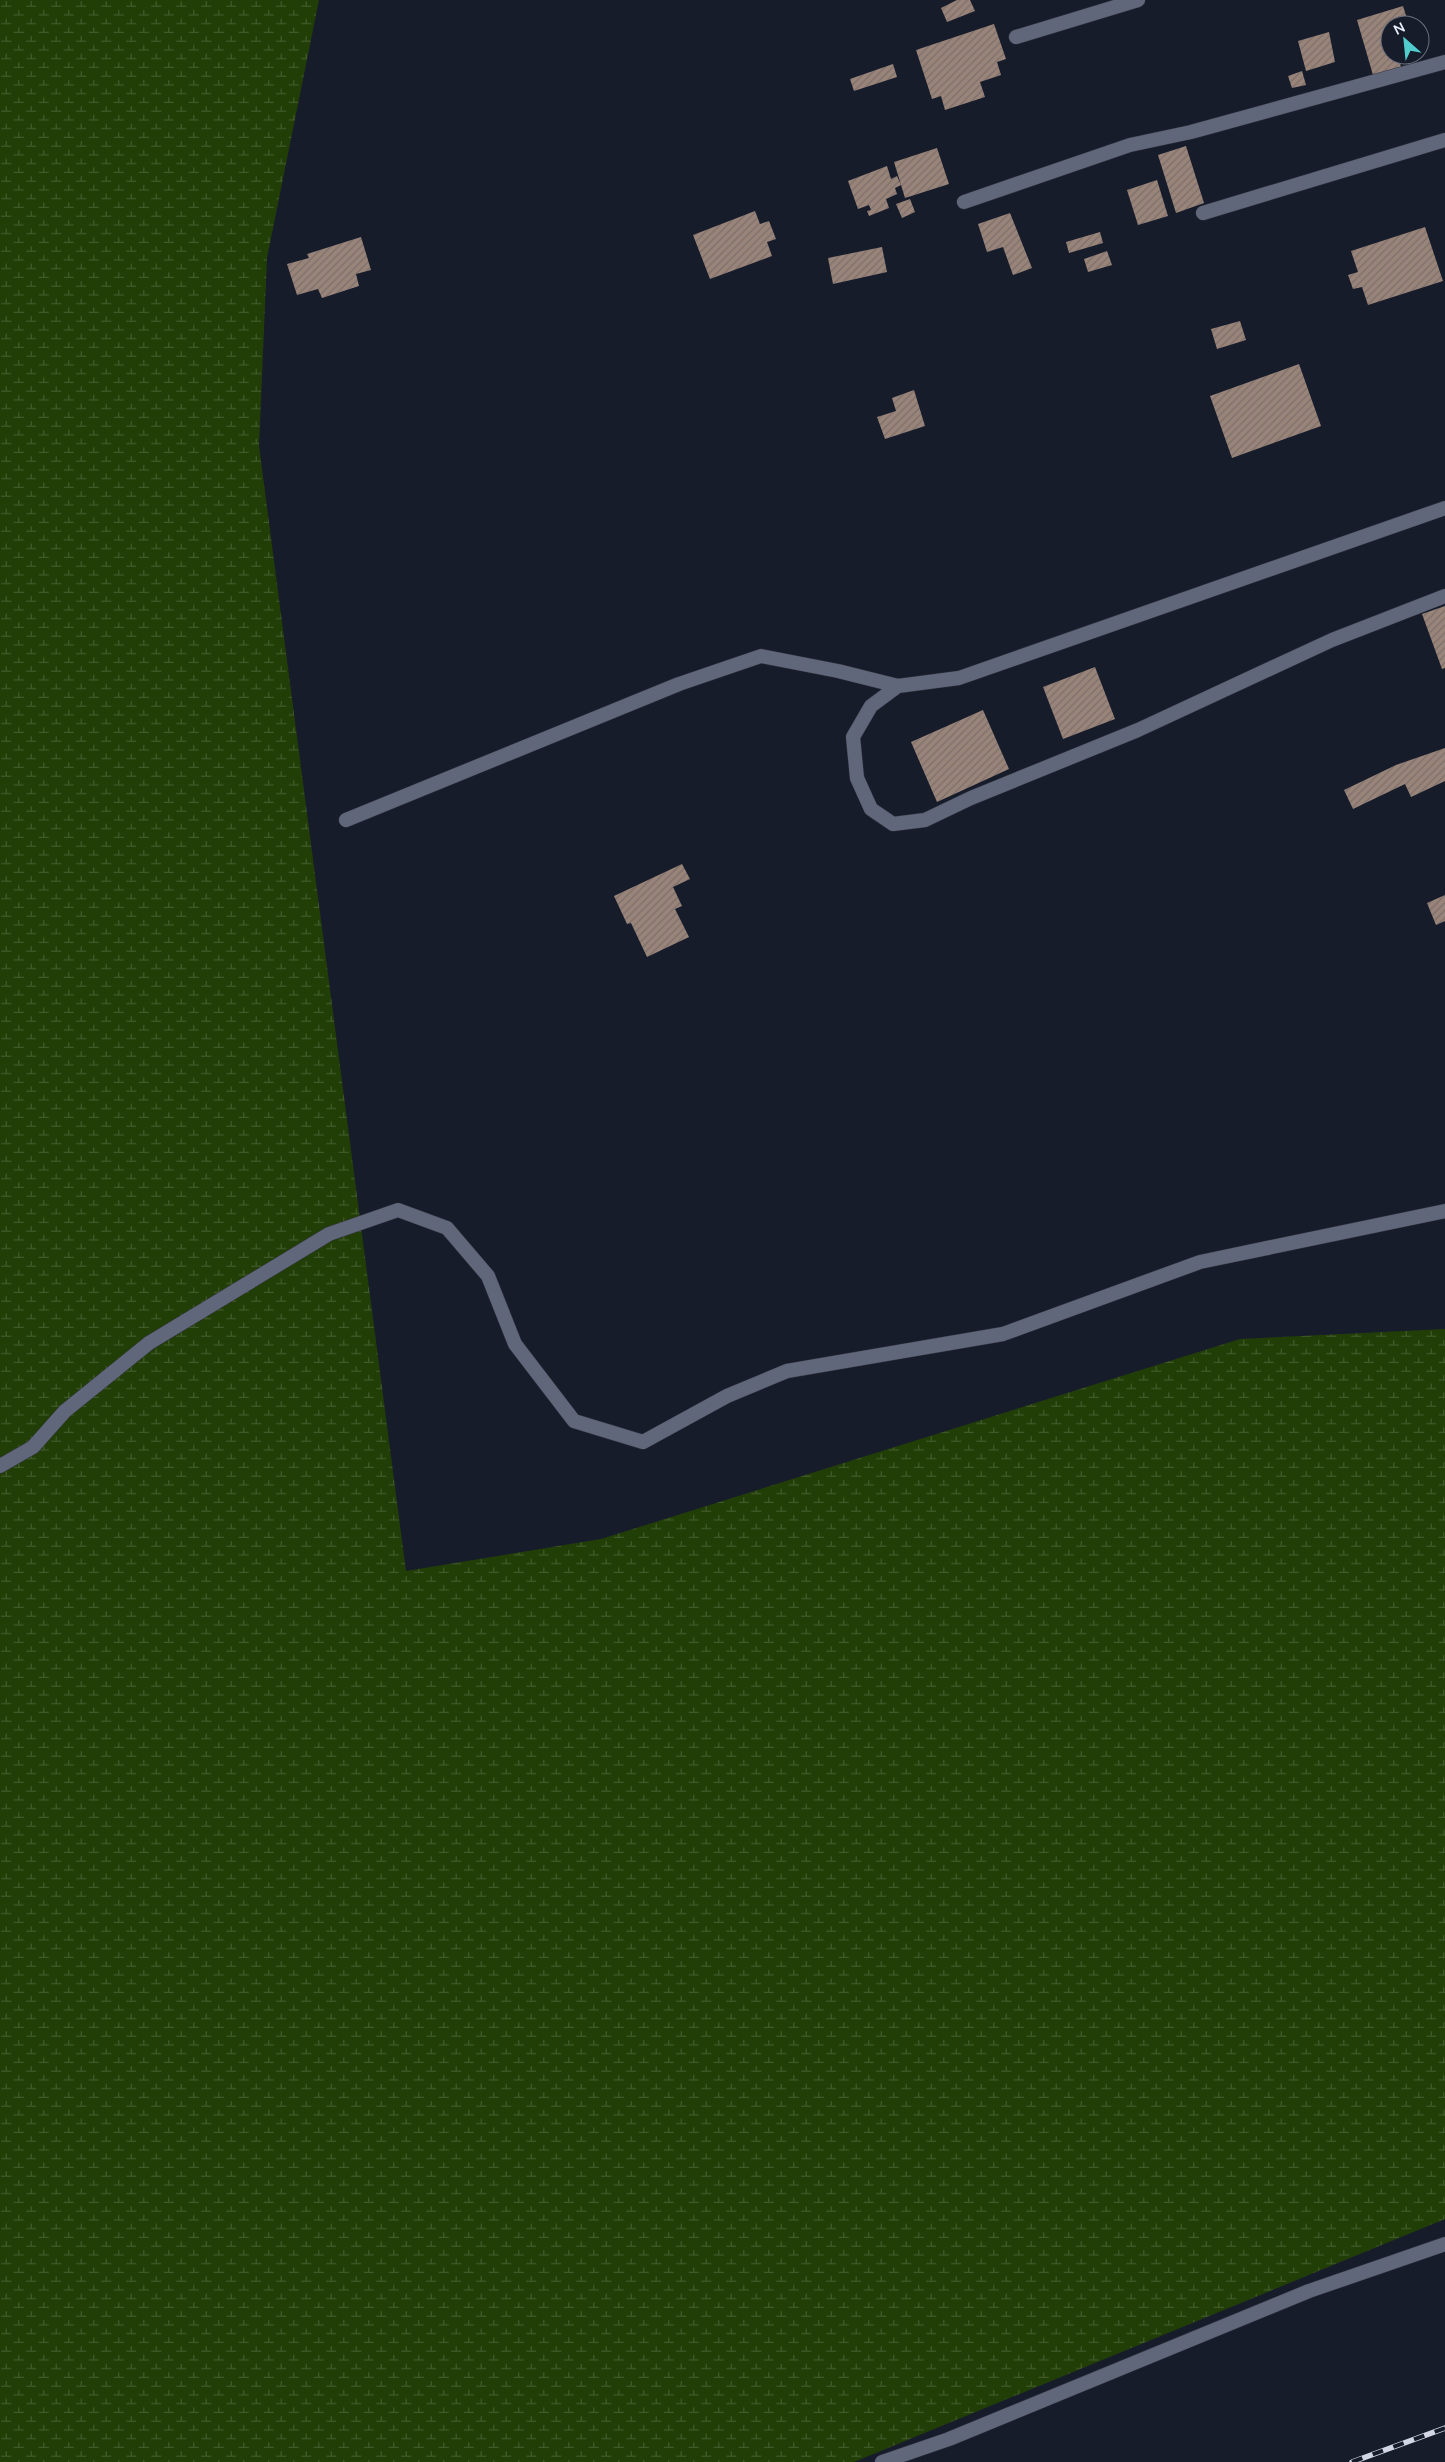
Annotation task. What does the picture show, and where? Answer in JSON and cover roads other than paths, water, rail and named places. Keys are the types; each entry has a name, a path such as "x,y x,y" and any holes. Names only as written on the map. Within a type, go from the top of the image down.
{"lane":[{"path":"1016,37 1138,0"},
{"path":"964,202 1130,145 1191,132 1445,62"},
{"path":"1202,213 1445,140"},
{"path":"346,820 679,684 761,656 838,671 898,686 959,678 1445,508"},
{"path":"898,686 871,706 852,737 857,778 871,809 893,824 925,820 971,798 1138,730 1332,640 1445,596"},
{"path":"0,1466 33,1447 65,1411 149,1343 328,1234 398,1210 447,1228 488,1276 515,1344 574,1421 643,1442 727,1396 787,1371 1003,1334 1200,1262 1445,1212"},
{"path":"882,2462 950,2439 1309,2291 1445,2244"}],"railway":[{"path":"1352,2462 1445,2428"}]}
